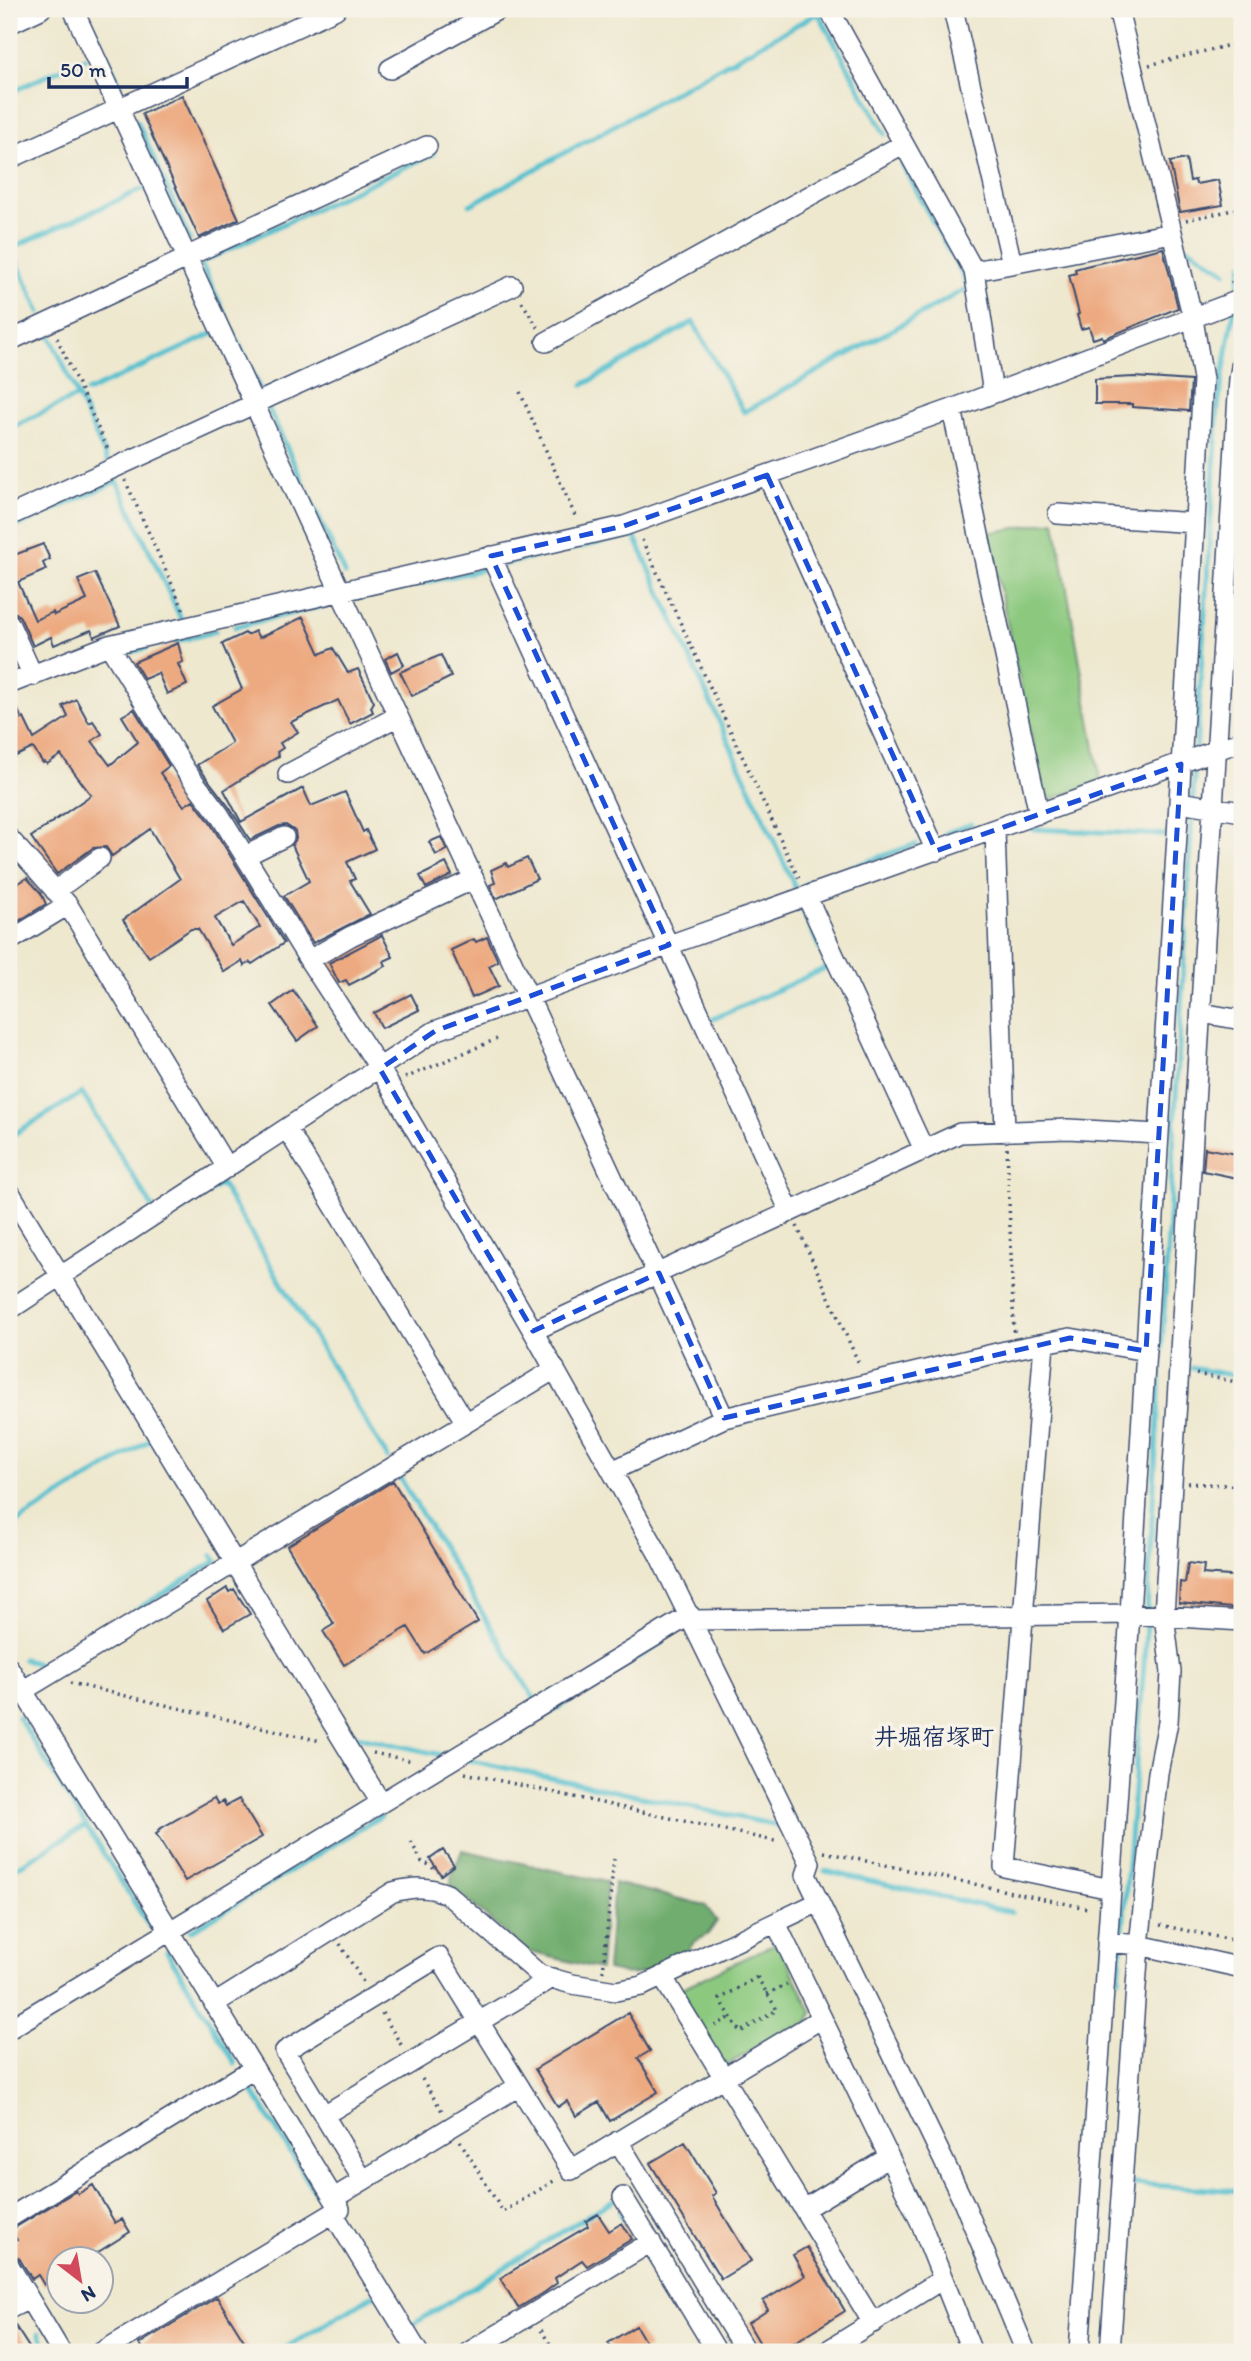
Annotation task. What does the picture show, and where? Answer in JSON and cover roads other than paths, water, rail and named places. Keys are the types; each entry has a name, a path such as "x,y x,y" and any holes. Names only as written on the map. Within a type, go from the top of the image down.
{"street":[{"path":"9,24 41,9"},
{"path":"73,9 340,592 659,1273 724,1418"},
{"path":"9,159 336,9"},
{"path":"390,69 499,9"},
{"path":"829,9 974,271 993,393"},
{"path":"953,9 1012,264"},
{"path":"1110,2352 1123,1944 1109,1913 1147,1614 1172,1482 1200,1013 1195,804 1198,758 1195,523 1203,379 1193,319 1118,9"},
{"path":"546,342 903,144"},
{"path":"9,341 428,146"},
{"path":"974,271 1171,228"},
{"path":"9,516 512,286"},
{"path":"9,684 109,645 634,522 952,409 1235,302"},
{"path":"1079,2352 1123,1944 1142,1921 1158,1773 1168,1723 1171,1672 1147,1614 1146,1351 1158,1134 1198,758 1238,471 1239,379 1242,361"},
{"path":"952,409 1039,814"},
{"path":"767,474 936,851"},
{"path":"1058,514 1195,523"},
{"path":"491,556 790,1212"},
{"path":"9,623 33,676"},
{"path":"109,645 186,771 219,814 385,1077 555,1369 691,1617 810,1863 806,1875 964,2203 1026,2352"},
{"path":"288,774 398,716"},
{"path":"9,1310 287,1129 385,1077 435,1031 1242,741"},
{"path":"1195,804 1242,812"},
{"path":"996,830 1006,1131"},
{"path":"245,856 284,837"},
{"path":"9,838 61,898 227,1168"},
{"path":"9,941 61,898 100,858"},
{"path":"309,960 351,936 474,879"},
{"path":"807,897 924,1150"},
{"path":"1200,1013 1242,1020"},
{"path":"287,1129 466,1423"},
{"path":"533,1331 960,1133 1068,1129 1158,1134"},
{"path":"9,1191 381,1803"},
{"path":"612,1471 724,1418 1014,1349 1070,1338 1146,1351"},
{"path":"1044,1343 1004,1867 1111,1889"},
{"path":"16,1695 555,1369"},
{"path":"9,2028 691,1617 1147,1614 1242,1621"},
{"path":"9,1668 16,1695 170,1931 254,2068 418,2352"},
{"path":"214,2004 393,1892 412,1888 435,1889 447,1894 540,1975 616,1992 642,1986 819,1902"},
{"path":"776,1923 920,2221 972,2352"},
{"path":"1123,1944 1242,1968"},
{"path":"363,2180 285,2050 439,1957 571,2170 822,2018"},
{"path":"662,1976 873,2323"},
{"path":"324,2115 552,1978"},
{"path":"9,2218 254,2068"},
{"path":"102,2352 333,2205 363,2180 519,2086"},
{"path":"618,2141 746,2352"},
{"path":"804,2209 889,2157"},
{"path":"624,2197 717,2352"},
{"path":"469,2352 650,2242"},
{"path":"9,2265 61,2352"},
{"path":"825,2352 943,2279"},
{"path":"9,2309 29,2299"}],"waterway":[{"path":"85,9 120,86"},
{"path":"816,9 885,134"},
{"path":"470,205 818,13"},
{"path":"9,93 85,58"},
{"path":"137,121 190,240"},
{"path":"206,260 433,154"},
{"path":"902,165 966,282"},
{"path":"18,245 145,188"},
{"path":"9,245 40,312"},
{"path":"1189,248 1226,272"},
{"path":"1237,296 1242,264"},
{"path":"202,265 261,391"},
{"path":"583,385 693,322 744,412 964,290"},
{"path":"1196,752 1218,405 1235,305"},
{"path":"48,331 108,462"},
{"path":"87,392 212,334"},
{"path":"9,428 78,396"},
{"path":"268,407 345,574"},
{"path":"9,530 117,481 181,619"},
{"path":"504,564 634,535 795,887"},
{"path":"357,598 484,569"},
{"path":"235,627 335,603"},
{"path":"194,637 215,631"},
{"path":"176,641 190,638"},
{"path":"124,653 146,648"},
{"path":"1119,1978 1144,1663 1195,762"},
{"path":"946,833 971,824"},
{"path":"1033,829 1165,835"},
{"path":"807,883 916,844"},
{"path":"713,1019 828,967 804,913"},
{"path":"9,1137 82,1093 152,1207"},
{"path":"161,1223 221,1184 388,1458"},
{"path":"1192,1368 1242,1377"},
{"path":"9,1527 150,1440"},
{"path":"397,1473 535,1700"},
{"path":"23,1659 45,1666 216,1561 212,1555"},
{"path":"545,1716 662,1643"},
{"path":"18,1717 149,1926"},
{"path":"347,1734 446,1756"},
{"path":"468,1760 785,1827"},
{"path":"191,1931 381,1816"},
{"path":"9,1872 86,1825"},
{"path":"825,1871 1011,1912"},
{"path":"167,1952 235,2063"},
{"path":"250,2087 317,2195"},
{"path":"1133,2184 1242,2191"},
{"path":"412,2325 613,2200"},
{"path":"620,2212 635,2236"},
{"path":"649,2260 706,2352"},
{"path":"279,2352 375,2294"},
{"path":"39,2333 49,2352"}],"district":[{"name":"井堀宿塚町","path":"934,1737"}]}
